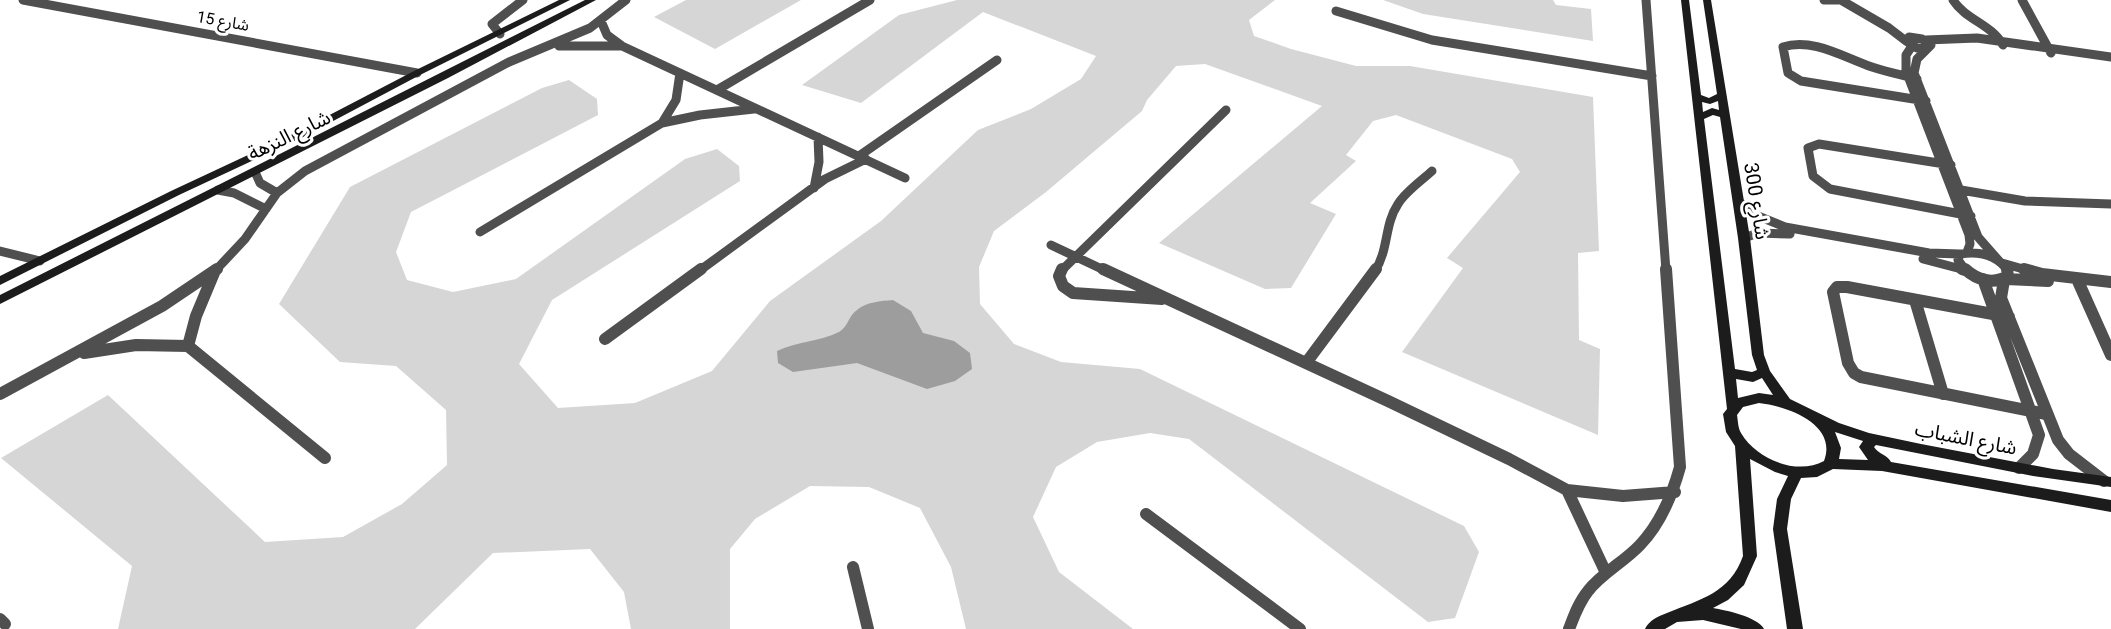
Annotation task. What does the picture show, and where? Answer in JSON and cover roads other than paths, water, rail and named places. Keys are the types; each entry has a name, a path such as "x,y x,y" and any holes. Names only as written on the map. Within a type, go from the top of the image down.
{"street":[{"name":"شارع 15","path":"23,0 417,73"},
{"path":"500,33 492,24 523,0"},
{"name":"شارع النزهة","path":"0,282 566,0"},
{"name":"شارع النزهة","path":"0,300 218,190 319,142 376,110 592,0"},
{"path":"0,394 152,311 215,271 245,239 277,193 305,171 509,62 578,35 601,21 626,0"},
{"path":"717,90 870,0"},
{"path":"1569,629 1583,595 1649,536 1675,492 1680,467 1680,441 1664,262 1646,0"},
{"path":"1685,0 1733,408 1729,422 1735,438 1766,464 1796,472 1816,472 1831,464 1868,464 2111,506"},
{"name":"شارع 300","path":"1707,0 1744,238 1758,356 1764,372 1785,402"},
{"path":"1824,0 1841,0 1889,28 1926,43"},
{"path":"1953,0 1959,9 1986,26 2003,44"},
{"path":"2022,0 2050,50 2111,62"},
{"path":"550,8 551,13 564,14"},
{"path":"1336,11 1432,40 1652,76"},
{"path":"601,21 607,35 622,46 905,178"},
{"path":"521,23 534,25 534,30"},
{"path":"1889,28 1909,44 1958,42 2003,44 2111,57"},
{"path":"1926,43 1909,37 1905,60 1966,215 1978,237 2008,270 2001,298 2046,414 2058,440 2069,454 2107,482"},
{"path":"1912,78 1915,61 1926,43"},
{"path":"1912,78 1868,66 1834,52 1794,44 1783,48 1788,73 1801,81 1922,101"},
{"path":"549,47 622,46"},
{"path":"605,339 814,188 862,158 997,60"},
{"path":"662,123 675,102 681,82 680,73"},
{"path":"1696,97 1710,101 1721,96"},
{"path":"480,232 662,123 709,113 757,109"},
{"path":"1170,299 1074,293 1063,286 1059,276 1063,267 1074,256 1226,110"},
{"path":"1699,118 1712,111 1724,116"},
{"path":"814,188 819,162 818,137"},
{"path":"1946,164 1819,144 1808,148 1813,176 1830,189 1966,215"},
{"path":"1946,164 1960,190 1966,215 1970,239 1959,263 1965,270"},
{"path":"1306,363 1364,288 1384,257 1389,225 1398,203 1432,171"},
{"path":"255,172 256,179 261,185 277,193"},
{"path":"218,190 234,193 266,209"},
{"path":"1960,190 2025,201 2111,204"},
{"path":"1738,201 1767,220 1785,227 1929,254 1984,254 2028,271 2111,288"},
{"path":"1767,220 1764,225 1768,232"},
{"path":"1744,238 1768,232 1789,233 1930,260 1965,270 1983,279 2111,282"},
{"path":"1051,245 1509,459 1567,490 1623,496 1675,492"},
{"path":"0,250 40,261"},
{"path":"189,346 196,316 215,271"},
{"path":"1983,279 2039,435 2039,445 2035,454 2019,468"},
{"path":"2078,282 2111,355"},
{"path":"2009,318 1847,287 1837,287 1833,292 1848,363 1854,373 1868,380 2046,414"},
{"path":"1915,300 1943,394"},
{"path":"68,356 133,344 162,343 189,346 325,458"},
{"path":"1729,373 1753,377 1764,372"},
{"path":"1733,408 1739,403 1759,398 1785,402 1818,420 1833,439 1835,457 1831,464"},
{"name":"شارع الشباب","path":"1818,420 1872,440 2107,482"},
{"path":"1872,440 1866,447 1868,452 1895,469"},
{"path":"1653,629 1676,616 1720,599 1735,587 1745,573 1749,556 1742,446"},
{"path":"1795,629 1780,530 1784,499 1796,472"},
{"path":"1567,490 1606,573"},
{"path":"1146,514 1300,629"},
{"path":"853,567 868,629"},
{"path":"1676,616 1712,614 1739,621 1756,629"}]}
